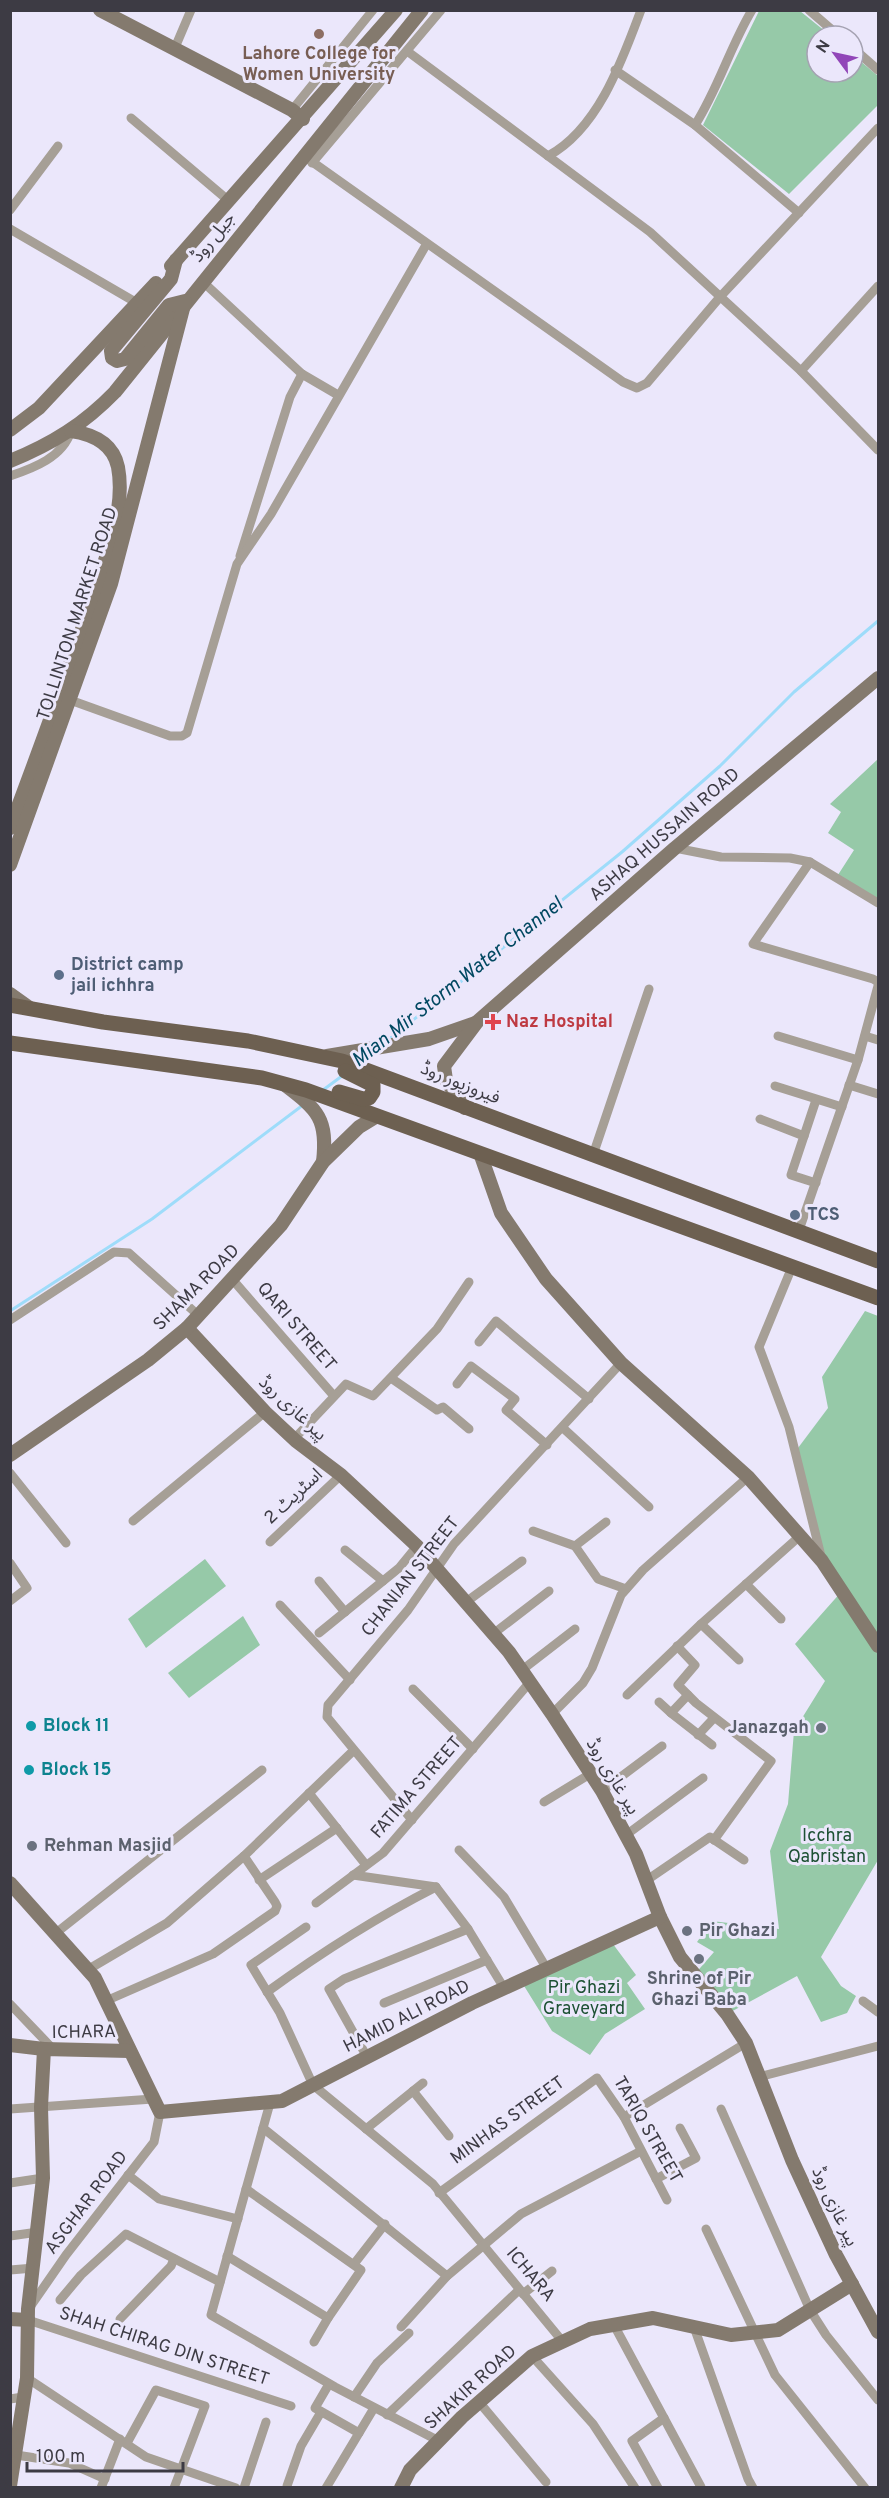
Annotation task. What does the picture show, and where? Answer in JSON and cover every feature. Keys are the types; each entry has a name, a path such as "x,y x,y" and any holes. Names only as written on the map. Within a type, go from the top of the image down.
{"main road":[{"name":"فیروزپور روڈ","path":"10,1005 344,1057 358,1066 465,1108 798,1233 879,1261"},
{"path":"10,1043 306,1082 363,1099 369,1098 373,1092 373,1085 369,1082 304,1052"},
{"path":"262,1078 284,1084 319,1102 377,1116 481,1156 879,1298"},
{"path":"798,1233 825,1248 879,1267"},
{"path":"792,1267 818,1268 879,1290"}],"street":[{"path":"100,10 298,114 373,10"},
{"path":"174,50 191,10"},
{"name":"جیل روڈ","path":"10,430 39,408 137,303 229,201 298,114 396,10"},
{"name":"جیل روڈ","path":"10,461 70,432 115,392 202,281 308,160 422,10"},
{"path":"441,10 308,160 623,382 637,388 647,383 720,297 879,128"},
{"path":"548,156 561,148 577,133 596,107 641,10"},
{"path":"695,125 713,96 736,39 752,10"},
{"path":"809,10 825,24"},
{"path":"407,51 650,232 801,371 877,446"},
{"path":"865,58 879,70"},
{"path":"615,70 695,125 799,213"},
{"path":"131,118 229,201"},
{"path":"10,210 58,146"},
{"path":"10,230 137,303"},
{"path":"237,564 271,514 426,245"},
{"path":"176,260 171,279 113,347 112,358 121,361 125,359 169,305 186,301"},
{"path":"202,281 302,374 338,395"},
{"path":"801,371 879,285"},
{"name":"TOLLINTON MARKET ROAD","path":"10,865 111,584 186,301"},
{"path":"70,700 170,736 182,736 187,733 290,396 302,374"},
{"path":"10,476 44,462 63,448 70,432"},
{"name":"TOLLINTON MARKET ROAD","path":"11,823 80,639 116,516 118,467 113,455 99,440 88,434 70,432"},
{"name":"ASHAQ HUSSAIN ROAD","path":"465,1108 446,1080 444,1066 477,1022 675,848 879,678"},
{"path":"675,848 722,857 790,858 810,862 879,903"},
{"path":"798,1233 858,1060 878,982 753,944 810,862"},
{"path":"593,1155 650,988"},
{"path":"10,994 31,1009"},
{"name":"ASHAQ HUSSAIN ROAD","path":"344,1057 454,1032 477,1022"},
{"path":"778,1036 858,1060"},
{"path":"864,1036 879,1040"},
{"path":"849,1085 879,1094"},
{"path":"775,1086 842,1107"},
{"path":"816,1100 791,1175 816,1183"},
{"name":"SHAMA ROAD","path":"319,1102 326,1132 323,1162"},
{"name":"SHAMA ROAD","path":"10,1455 148,1360 187,1328 281,1225 323,1162 359,1127 377,1116"},
{"path":"760,1119 804,1136"},
{"path":"481,1156 501,1213 528,1254 567,1303 621,1363 748,1477 801,1535 822,1561 879,1646"},
{"path":"10,1320 114,1252 122,1251 129,1253 198,1315"},
{"path":"792,1267 759,1347 789,1427 822,1561"},
{"name":"QARI STREET","path":"232,1280 334,1396"},
{"path":"294,1440 348,1383 371,1397 437,1329 469,1282"},
{"path":"479,1342 496,1321 589,1399"},
{"name":"پیر غازی روڈ","path":"187,1328 294,1440 341,1475 417,1546 522,1670 602,1791 626,1835 647,1880 660,1917 680,1957 728,2014 746,2043 792,2160 852,2284 879,2332"},
{"name":"CHANIAN STREET","path":"412,1820 327,1718 328,1705 408,1610 454,1544 621,1363"},
{"path":"457,1384 471,1366 515,1399 506,1410 547,1445"},
{"path":"391,1378 437,1410 443,1407 469,1429"},
{"path":"133,1521 265,1412"},
{"path":"563,1428 649,1507"},
{"path":"10,1473 66,1543"},
{"name":"اسٹریٹ 2","path":"270,1542 341,1475"},
{"path":"552,1714 583,1683 592,1668 612,1615 626,1589 642,1570 748,1477"},
{"path":"575,1546 606,1522"},
{"path":"533,1531 575,1546 598,1579 626,1589"},
{"path":"627,1695 677,1646 801,1535"},
{"path":"319,1633 399,1568 417,1546"},
{"path":"345,1550 383,1581"},
{"path":"466,1602 522,1561"},
{"path":"10,1563 27,1588 10,1601"},
{"path":"319,1581 345,1612"},
{"path":"746,1584 781,1619"},
{"path":"493,1634 549,1591"},
{"path":"280,1605 350,1680"},
{"path":"701,1624 739,1660"},
{"path":"522,1670 574,1629"},
{"path":"677,1646 695,1665 677,1684 714,1718 771,1761 714,1840"},
{"name":"FATIMA STREET","path":"316,1903 383,1853 530,1682"},
{"path":"413,1689 473,1749"},
{"path":"671,1713 688,1695"},
{"path":"659,1702 712,1745"},
{"path":"698,1735 714,1718"},
{"path":"602,1791 662,1746"},
{"path":"89,1969 167,1923 244,1856 353,1751"},
{"path":"56,1933 262,1770"},
{"path":"544,1803 590,1774"},
{"path":"626,1835 703,1778"},
{"path":"309,1793 366,1865"},
{"path":"260,1880 337,1828"},
{"path":"647,1880 710,1837 744,1860"},
{"path":"459,1850 504,1897 547,1969"},
{"path":"108,2000 213,1954 275,1911 275,1902 244,1856"},
{"path":"353,1875 436,1887 468,1929 504,1988"},
{"name":"ICHARA","path":"10,1883 89,1969 108,2000 129,2050 160,2112"},
{"path":"267,1992 325,1949 436,1887"},
{"name":"HAMID ALI ROAD","path":"160,2112 282,2101 504,1988 660,1917"},
{"path":"306,1927 251,1965 280,2013 313,2085"},
{"path":"367,2057 329,1988 344,1979 468,1929"},
{"path":"384,2002 487,1960"},
{"path":"863,2001 879,2012"},
{"path":"10,2004 49,2050"},
{"path":"624,2117 746,2043"},
{"path":"10,2045 49,2050"},
{"path":"759,2077 879,2046"},
{"name":"ICHARA","path":"10,2486 15,2455 17,2398 27,2378 28,2315 43,2178 41,2107 49,2050 129,2050"},
{"name":"TARIQ STREET","path":"597,2078 624,2117 668,2200"},
{"name":"MINHAS STREET","path":"439,2193 597,2078"},
{"path":"366,2129 423,2083"},
{"name":"ICHARA","path":"313,2085 439,2193 563,2342"},
{"path":"413,2091 449,2136"},
{"path":"10,2109 153,2099"},
{"path":"270,2103 211,2311 213,2318 329,2384 439,2441"},
{"path":"721,2109 810,2310 826,2335 879,2400"},
{"name":"ASGHAR ROAD","path":"28,2315 154,2142 160,2112"},
{"path":"263,2128 447,2276"},
{"path":"656,2179 696,2158 680,2128"},
{"path":"401,2327 447,2276 521,2214 641,2151"},
{"path":"128,2175 159,2199 238,2218"},
{"path":"10,2183 43,2178"},
{"path":"246,2189 361,2270 314,2342"},
{"path":"354,2264 385,2224"},
{"path":"706,2229 757,2332 775,2375 865,2487"},
{"path":"10,2236 38,2232"},
{"path":"60,2300 81,2276 126,2234 220,2282"},
{"path":"227,2256 328,2318"},
{"path":"120,2319 171,2266 174,2259"},
{"path":"10,2270 34,2268"},
{"path":"387,2415 521,2292 552,2271"},
{"name":"SHAKIR ROAD","path":"401,2487 410,2470 439,2441 479,2402 532,2356 590,2329 653,2318 731,2335 778,2330 852,2284"},
{"path":"10,2319 28,2315"},
{"name":"SHAH CHIRAG DIN STREET","path":"28,2315 291,2406"},
{"path":"614,2325 701,2487"},
{"path":"694,2327 748,2479 753,2487"},
{"path":"354,2397 377,2363 409,2333"},
{"path":"532,2356 593,2424 635,2487"},
{"path":"27,2378 146,2457 236,2487"},
{"path":"329,2384 315,2408 358,2433"},
{"path":"15,2455 69,2463 103,2483 123,2441 156,2390 205,2406 174,2487"},
{"path":"479,2402 546,2482"},
{"path":"326,2487 374,2408"},
{"path":"287,2486 301,2446 321,2412"},
{"path":"658,2487 632,2440 664,2418"},
{"path":"244,2487 266,2422"}],"green space":[{"path":"759,11 800,11 816,24 805,24 805,84 865,84 865,65 878,76 878,105 789,194 703,125"},
{"path":"878,759 878,903 836,878 854,850 828,833 841,812 830,804"},
{"name":"Icchra Qabristan","path":"865,1311 878,1316 878,1860 821,1957 841,1986 856,1996 847,2013 821,2022 797,1976 727,2014 694,1975 714,1952 697,1942 712,1921 779,1929 770,1851 788,1804 794,1731 825,1681 795,1644 842,1591 822,1561 795,1452 828,1408 822,1377"},
{"path":"205,1559 226,1586 146,1648 128,1619"},
{"path":"243,1616 260,1645 189,1698 168,1673"},
{"name":"Pir Ghazi Graveyard","path":"610,1940 636,1975 627,1983 645,2009 605,2034 590,2055 552,2031 521,1981"}],"waterway":[{"name":"Mian Mir Storm Water Channel","path":"387,1041 622,852 720,766 794,692 878,621"},
{"name":"Mian Mir Storm Water Channel","path":"359,1063 370,1054"},
{"name":"Mian Mir Storm Water Channel","path":"323,1090 342,1076"},
{"name":"Mian Mir Storm Water Channel","path":"10,1311 152,1219 303,1105"}],"place":[{"name":"Lahore College for Women University","path":"319,34"},
{"name":"District camp jail ichhra","path":"59,975"},
{"name":"Naz Hospital","path":"493,1022"},
{"name":"TCS","path":"795,1215"},
{"name":"Block 11","path":"31,1726"},
{"name":"Janazgah","path":"821,1728"},
{"name":"Block 15","path":"29,1770"},
{"name":"Rehman Masjid","path":"32,1846"},
{"name":"Pir Ghazi","path":"687,1931"},
{"name":"Shrine of Pir Ghazi Baba","path":"699,1959"}]}
